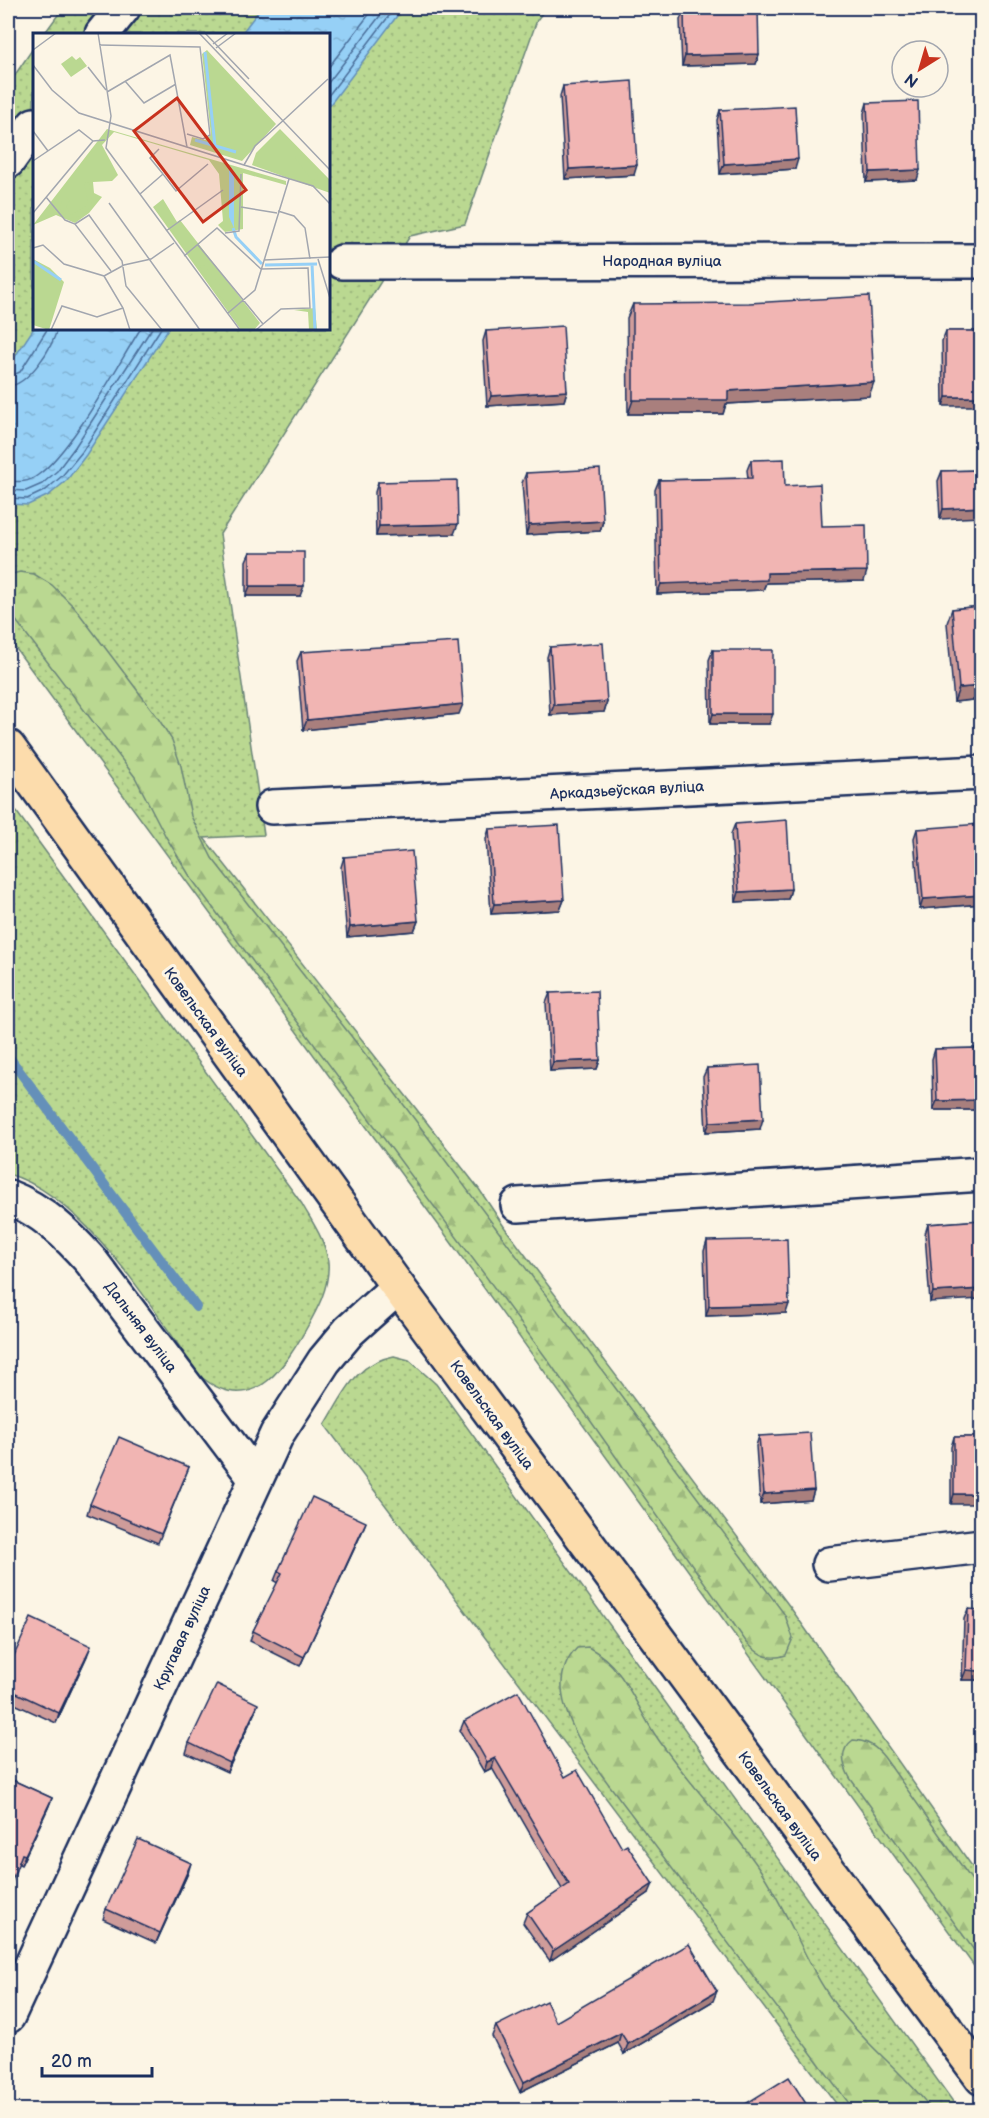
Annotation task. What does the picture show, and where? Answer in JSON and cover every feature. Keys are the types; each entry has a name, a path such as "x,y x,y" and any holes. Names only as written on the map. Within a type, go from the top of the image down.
{"main road":[{"name":"Ковельская вуліца","path":"8,747 398,1287 981,2078"}],"street":[{"path":"103,33 123,8"},
{"path":"8,160 33,126"},
{"name":"Народная вуліца","path":"342,262 981,261"},
{"name":"Аркадзьеўская вуліца","path":"272,807 981,773"},
{"path":"518,1205 981,1174"},
{"name":"Дальняя вуліца","path":"8,1197 39,1212 67,1234 91,1261 255,1478"},
{"name":"Кругавая вуліца","path":"8,2016 277,1434 324,1361 349,1331 398,1287"},
{"path":"829,1564 981,1546"}],"green space":[{"path":"63,8 546,8 537,20 465,224 410,236 220,534 264,835 204,838 479,1189 505,1228 790,1607 981,1879 981,1976 445,1234 8,638 8,85 33,48 33,330 330,330 330,33 45,33"},
{"path":"20,572 34,574 52,585 75,608 156,715 172,740 181,766 191,816 212,858 380,1073 785,1615 793,1638 786,1655 765,1656 747,1643 547,1359 191,878 166,837 135,777 8,610 8,575"},
{"path":"8,800 302,1204 322,1239 327,1254 328,1271 325,1289 318,1307 286,1362 262,1385 249,1391 234,1392 218,1388 200,1376 140,1290 91,1231 64,1206 37,1186 8,1174"},
{"path":"394,1356 409,1360 436,1384 959,2110 841,2110 325,1425 345,1391 360,1373 369,1365"},
{"path":"588,1647 601,1655 621,1676 670,1756 759,1868 837,2007 932,2110 854,2110 595,1766 571,1723 562,1692 567,1662 577,1648"},
{"path":"853,1740 871,1745 884,1757 981,1893 981,1960 850,1778 843,1757 846,1748"}],"water":[{"path":"261,8 403,8 330,105 330,33 242,33"},
{"path":"33,330 167,330 86,455 67,480 49,495 28,505 8,504 8,367"}],"building":[{"path":"758,9 759,54 685,56 684,10"},
{"path":"632,81 637,165 569,169 563,86"},
{"path":"918,101 920,170 870,172 867,103"},
{"path":"795,106 798,159 724,164 720,110"},
{"path":"869,296 874,382 728,391 728,400 633,400 633,304 749,303"},
{"path":"563,326 567,391 491,396 486,331"},
{"path":"946,331 981,331 981,397 946,397"},
{"path":"784,459 785,486 820,484 822,526 866,525 867,571 767,573 767,580 661,584 659,480 752,478 751,460"},
{"path":"600,469 603,521 529,525 526,473"},
{"path":"981,470 981,507 943,509 942,471"},
{"path":"457,480 458,524 379,526 378,482"},
{"path":"250,552 304,552 304,586 250,586"},
{"path":"981,606 981,686 959,688 952,609"},
{"path":"458,642 463,704 307,720 301,652"},
{"path":"603,643 607,702 554,705 550,647"},
{"path":"713,650 773,650 773,714 713,714"},
{"path":"787,820 791,889 739,892 735,824"},
{"path":"980,824 981,895 923,899 917,829"},
{"path":"559,825 564,900 494,904 489,829"},
{"path":"412,851 418,921 350,927 344,857"},
{"path":"597,991 600,1060 553,1062 550,993"},
{"path":"981,1048 981,1100 937,1101 935,1049"},
{"path":"760,1065 763,1119 710,1122 707,1068"},
{"path":"981,1220 981,1289 933,1292 928,1224"},
{"path":"787,1239 789,1304 709,1306 707,1241"},
{"path":"810,1433 814,1490 764,1494 759,1436"},
{"path":"119,1437 189,1467 161,1534 90,1504"},
{"path":"954,1437 981,1437 981,1494 954,1494"},
{"path":"312,1497 366,1522 304,1657 253,1631 282,1573 278,1571"},
{"path":"968,1609 981,1610 981,1671 966,1670"},
{"path":"31,1618 91,1646 59,1713 8,1689 8,1669"},
{"path":"217,1684 258,1704 230,1763 189,1743"},
{"path":"518,1691 565,1777 577,1770 622,1848 627,1845 653,1884 553,1951 527,1913 569,1884 495,1758 487,1762 464,1721"},
{"path":"8,1778 52,1798 25,1855 22,1854 8,1891"},
{"path":"138,1839 191,1863 160,1933 106,1909"},
{"path":"689,1944 717,1991 628,2044 621,2033 524,2082 496,2026 546,2001 556,2022"},
{"path":"789,2077 810,2110 740,2110 739,2108"}],"waterway":[{"path":"8,1056 196,1307"}]}
